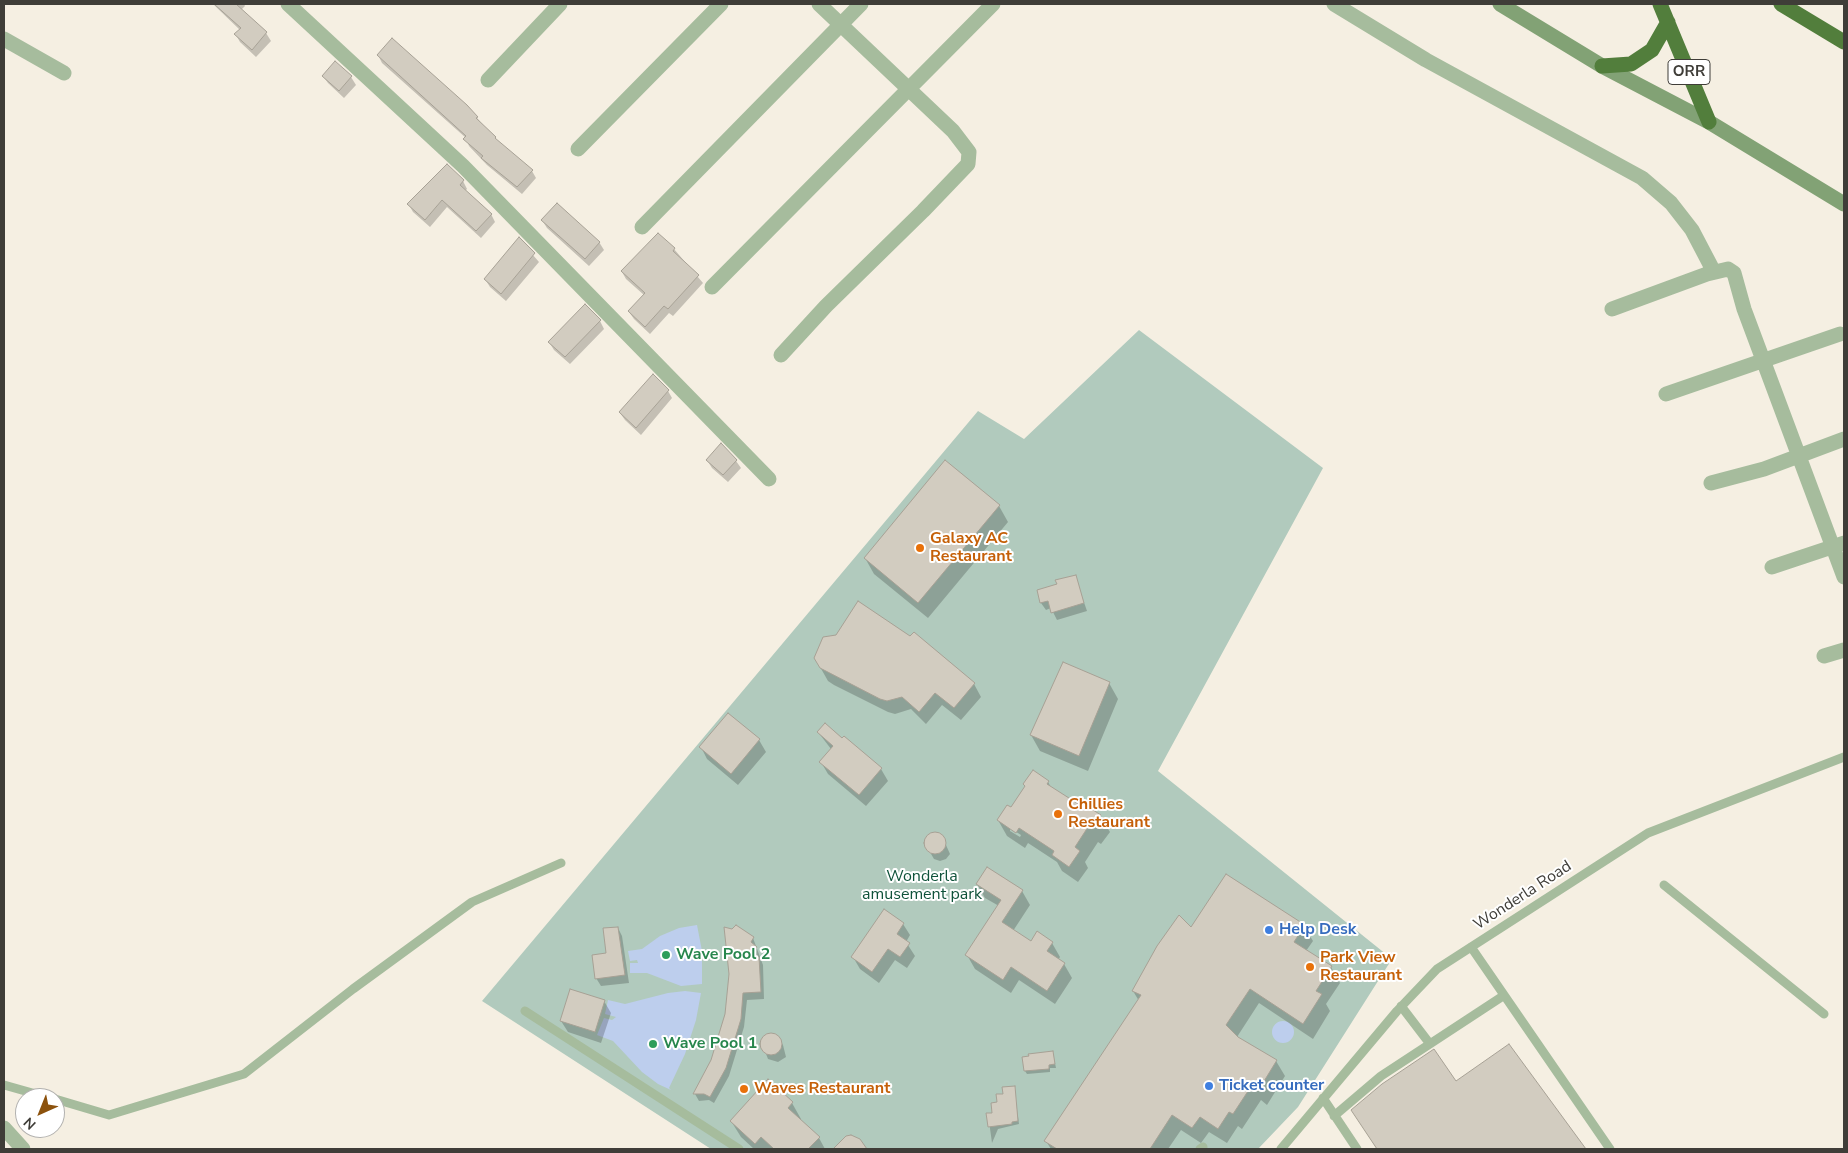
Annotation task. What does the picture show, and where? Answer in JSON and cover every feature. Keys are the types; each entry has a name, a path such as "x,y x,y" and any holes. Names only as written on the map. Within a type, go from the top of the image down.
{"highway":[{"name":"ORR","path":"1660,4 1709,122"},
{"path":"1781,4 1844,42"},
{"name":"ORR","path":"1602,66 1631,64 1652,50 1668,22"}],"main road":[{"path":"1500,4 1602,66 1709,122 1844,204"}],"street":[{"path":"288,4 463,166 769,479"},
{"path":"488,80 560,4"},
{"path":"578,149 721,4"},
{"path":"781,355 826,306 968,164 969,152 953,131 819,4"},
{"path":"642,227 861,4"},
{"path":"712,287 993,4"},
{"path":"1334,4 1434,65 1642,178 1671,203 1692,230 1714,272"},
{"path":"4,39 64,73"},
{"path":"1612,309 1714,272 1728,269 1734,274 1744,309 1798,456 1838,545 1844,577"},
{"path":"1666,394 1840,334"},
{"path":"1711,483 1764,469 1844,439"},
{"path":"1772,567 1838,545"},
{"path":"1824,656 1844,650"},
{"path":"4,1128 23,1149"}],"lane":[{"name":"Wonderla Road","path":"1281,1149 1402,1006 1437,969 1648,834 1844,756"},
{"path":"65,1103 108,1115 244,1074 353,988 472,902 561,862"},
{"path":"1664,885 1824,1014"},
{"path":"1471,947 1610,1149"},
{"path":"1334,1116 1380,1076 1504,996"},
{"path":"1402,1006 1430,1044"},
{"path":"525,1010 739,1149"},
{"path":"1323,1098 1357,1149"}],"green space":[{"name":"Wonderla amusement park","path":"1139,330 1323,468 1158,771 1392,959 1298,1107 1258,1149 711,1149 482,1001 978,411 1024,439"}],"water":[{"name":"Wave Pool 2","path":"697,925 702,951 702,984 681,986 647,973 630,973 630,963 638,963 637,960 630,961 628,951 642,949 660,936 679,928"},
{"name":"Wave Pool 1","path":"685,991 701,993 696,1020 685,1054 669,1088 671,1090 658,1084 642,1072 613,1041 597,1035 604,1018 612,1020 616,1017 605,1014 608,1000 625,1004 668,993"},
{"path":"1283,1021 1291,1024 1294,1032 1291,1040 1283,1043 1275,1040 1272,1032 1275,1024"}],"building":[{"path":"214,4 236,4 267,32 252,50 234,34 241,28"},
{"path":"392,38 467,105 478,117 476,118 495,138 533,170 517,187 481,158 483,156 463,139 466,136 377,55"},
{"path":"335,61 352,76 339,91 322,76"},
{"path":"447,164 464,180 460,185 492,214 476,231 442,200 425,220 407,204"},
{"path":"557,203 600,242 585,259 541,220"},
{"path":"658,233 675,248 673,251 699,275 668,309 664,306 645,327 628,311 645,293 621,271"},
{"path":"519,237 535,253 501,294 484,279"},
{"path":"585,304 601,320 565,357 548,342"},
{"path":"653,374 669,390 636,428 619,412"},
{"path":"721,443 737,460 723,475 706,460"},
{"path":"945,460 1000,505 918,603 864,558"},
{"path":"1076,575 1084,603 1051,613 1048,601 1040,603 1037,590 1057,584 1055,580"},
{"path":"858,601 910,636 914,632 975,683 954,708 935,693 919,712 902,697 887,701 880,699 820,668 814,658 823,637 836,635"},
{"path":"1063,662 1110,682 1079,756 1030,735"},
{"path":"728,713 760,739 731,774 699,747"},
{"path":"825,723 842,738 844,736 882,768 859,795 819,762 833,746 817,732"},
{"path":"1033,770 1049,781 1047,784 1083,807 1085,805 1101,815 1092,829 1088,827 1075,847 1080,851 1069,867 1052,855 1054,851 1019,828 1016,833 997,820 1007,805 1011,807"},
{"path":"931,832 939,832 946,839 946,847 939,854 931,854 924,847 924,839"},
{"path":"987,867 1023,890 1002,922 1031,941 1037,931 1053,942 1047,951 1065,963 1047,991 1011,967 1003,980 965,955 1001,900 976,884"},
{"path":"1226,874 1305,925 1294,942 1332,966 1316,991 1322,994 1303,1024 1250,989 1226,1025 1238,1037 1277,1060 1258,1091 1252,1085 1233,1114 1229,1112 1218,1129 1200,1117 1192,1128 1172,1115 1150,1149 1057,1149 1044,1141 1141,995 1132,991 1157,946 1179,915 1191,927"},
{"path":"884,909 904,923 897,934 910,943 900,957 888,949 872,972 851,957"},
{"path":"736,925 754,937 751,942 757,947 753,953 759,957 761,992 743,993 741,1019 726,1068 710,1097 704,1094 693,1094 711,1060 725,1014 729,974 724,927 732,929"},
{"path":"618,927 625,975 595,979 592,955 606,953 603,928"},
{"path":"570,989 605,1000 595,1032 560,1021"},
{"path":"767,1033 775,1033 782,1040 782,1048 775,1055 767,1055 760,1048 760,1040"},
{"path":"1509,1044 1586,1149 1377,1149 1351,1110 1382,1084 1434,1049 1456,1081"},
{"path":"1053,1051 1055,1064 1049,1065 1049,1069 1024,1071 1022,1057 1029,1056 1028,1054"},
{"path":"768,1079 793,1102 788,1108 820,1137 808,1149 774,1149 761,1137 755,1144 730,1121"},
{"path":"1015,1086 1018,1121 1012,1122 1012,1124 988,1127 986,1113 992,1113 991,1103 997,1102 996,1094 1003,1094 1002,1087"},
{"path":"851,1135 860,1139 867,1149 833,1149 846,1136"}],"place":[{"name":"Galaxy AC Restaurant","path":"920,548"},
{"name":"Chillies Restaurant","path":"1058,814"},
{"name":"Help Desk","path":"1269,930"},
{"name":"Wave Pool 2","path":"666,955"},
{"name":"Park View Restaurant","path":"1310,967"},
{"name":"Wave Pool 1","path":"653,1044"},
{"name":"Ticket counter","path":"1209,1086"},
{"name":"Waves Restaurant","path":"744,1089"}]}
